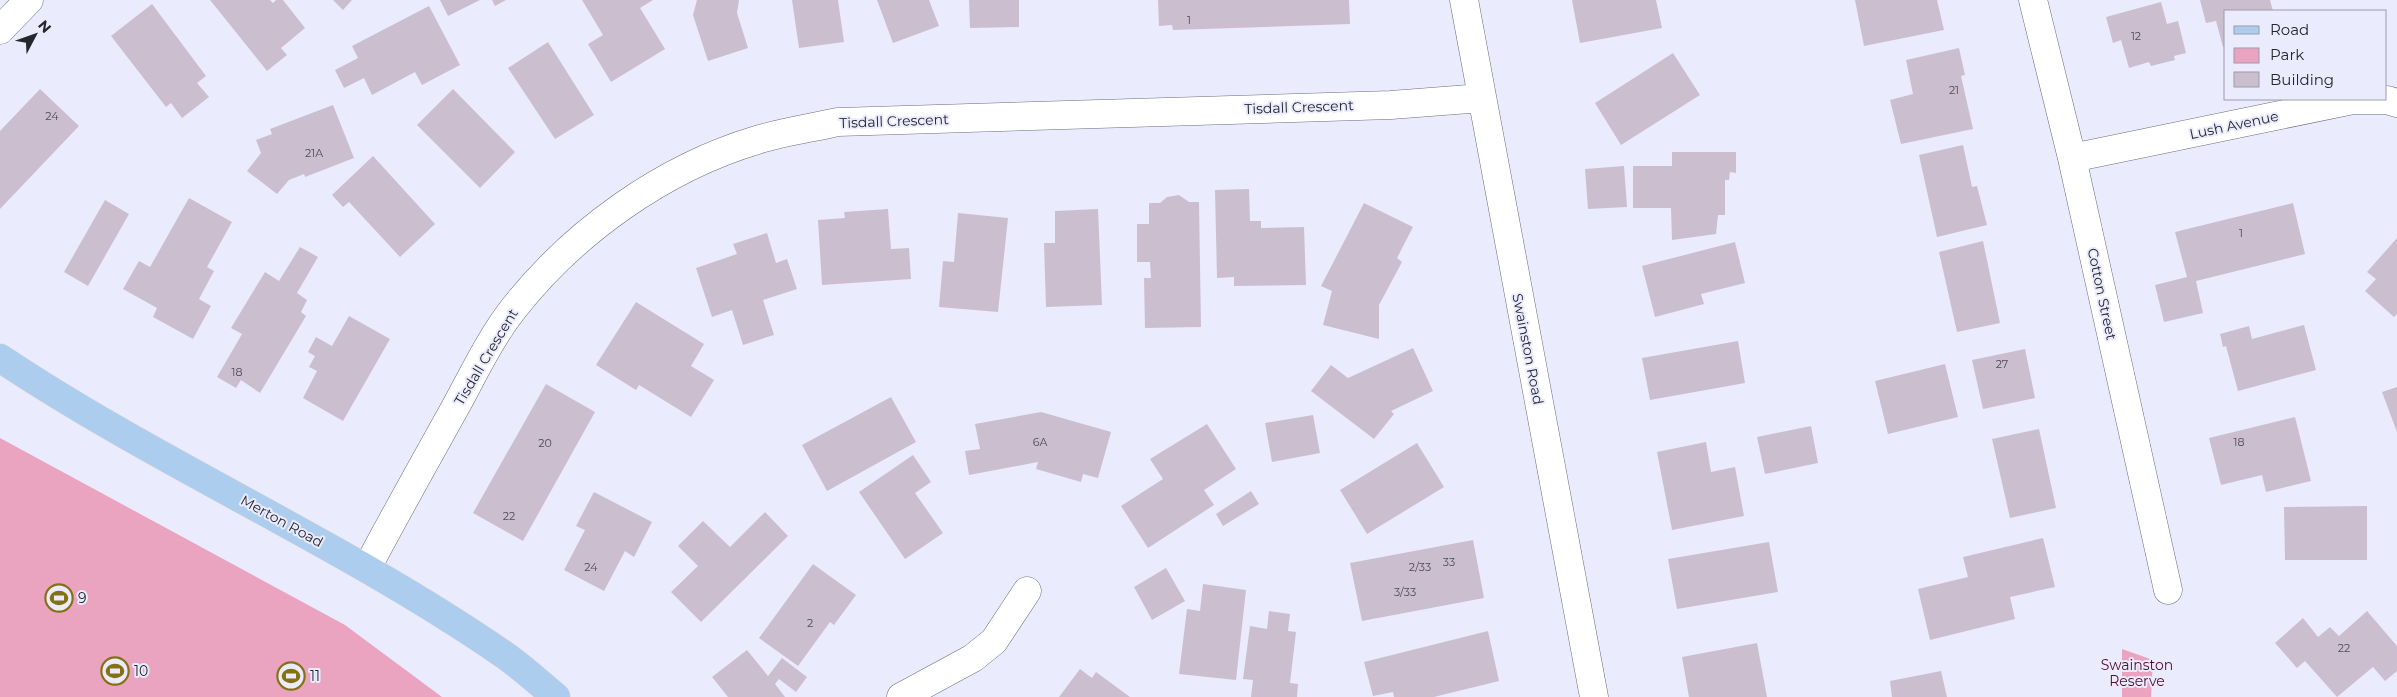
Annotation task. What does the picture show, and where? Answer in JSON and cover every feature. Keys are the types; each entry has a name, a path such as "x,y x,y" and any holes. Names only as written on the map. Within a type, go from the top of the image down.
{"main road":[{"name":"Merton Road","path":"0,358 98,420 367,568 504,654 556,697"}],"street":[{"path":"0,30 29,0"},
{"name":"Swainston Road","path":"1464,0 1594,697"},
{"name":"Cotton Street","path":"2033,0 2072,158 2168,590"},
{"name":"Tisdall Crescent","path":"367,568 494,338 533,285 565,254 621,207 661,182 726,151 757,140 838,122 1391,105 1482,98"},
{"name":"Lush Avenue","path":"2072,158 2353,100 2387,100 2397,103"},
{"path":"901,697 973,658 994,641 1027,590"}],"green space":[{"path":"0,438 345,625 442,697 0,697"},
{"name":"Swainston Reserve","path":"2122,649 2153,660 2151,697 2122,697"}],"building":[{"path":"210,0 270,0 273,3 276,0 283,0 305,28 281,48 287,55 267,71"},
{"path":"333,0 352,0 343,10"},
{"path":"440,0 480,0 448,16"},
{"path":"492,0 506,0 495,6"},
{"path":"582,0 653,0 640,8 665,49 611,82 588,44 603,35"},
{"path":"697,0 739,0 737,13 748,48 708,61 693,15"},
{"path":"792,0 838,0 844,42 799,48"},
{"path":"877,0 929,0 939,26 893,43"},
{"path":"969,0 1019,0 1019,27 970,28"},
{"path":"1158,0 1349,0 1350,24 1173,30 1172,25 1159,26"},
{"path":"1572,0 1656,0 1662,28 1580,43"},
{"path":"1855,0 1937,0 1944,30 1864,46"},
{"path":"2200,0 2270,0 2273,10 2224,10 2224,47 2216,21 2206,23"},
{"path":"2161,2 2167,24 2178,21 2186,53 2174,56 2175,60 2151,66 2149,62 2129,68 2121,40 2113,43 2106,17"},
{"path":"152,4 206,76 197,83 209,97 182,118 171,103 166,107 111,36"},
{"path":"429,6 460,65 422,85 415,72 372,95 364,78 344,88 335,70 358,58 352,46"},
{"path":"548,42 594,115 555,139 508,68"},
{"path":"1959,48 1965,75 1961,76 1973,129 1901,144 1890,100 1913,94 1906,60"},
{"path":"1673,53 1700,95 1621,145 1595,103"},
{"path":"40,89 79,126 0,209 0,131"},
{"path":"453,89 515,152 480,188 417,125"},
{"path":"333,105 354,158 305,177 304,174 289,180 277,194 247,171 261,153 256,140 272,134 270,129"},
{"path":"1963,145 1972,187 1977,186 1987,225 1937,237 1919,155"},
{"path":"1672,152 1736,152 1736,173 1730,172 1729,180 1725,180 1725,215 1718,215 1716,234 1672,240 1671,208 1633,208 1633,166 1672,166"},
{"path":"373,156 435,224 400,257 349,202 343,207 332,195"},
{"path":"1624,166 1627,207 1588,209 1585,169"},
{"path":"1249,189 1250,221 1261,221 1261,228 1304,227 1306,285 1234,286 1234,277 1217,278 1215,190"},
{"path":"1179,195 1189,202 1199,202 1201,327 1145,328 1144,278 1151,278 1150,262 1137,262 1137,224 1149,224 1149,203 1160,203 1167,197"},
{"path":"189,198 232,222 207,267 214,271 199,299 211,306 193,339 153,317 157,308 123,289 139,261 150,267"},
{"path":"105,200 129,214 88,286 64,272"},
{"path":"1364,203 1413,227 1397,258 1402,262 1379,305 1379,339 1323,325 1332,291 1321,286"},
{"path":"2293,203 2305,254 2196,281 2203,313 2164,322 2155,285 2187,277 2175,232"},
{"path":"888,209 891,249 909,248 911,279 822,285 818,220 845,218 844,212"},
{"path":"1098,209 1102,305 1046,307 1044,243 1055,243 1055,211"},
{"path":"958,213 1008,218 998,312 939,307 943,261 954,262"},
{"path":"767,233 776,263 787,259 797,289 763,300 774,335 743,345 732,310 712,317 696,268 737,254 733,244"},
{"path":"2397,238 2397,314 2394,317 2365,291 2376,279 2367,272"},
{"path":"1983,241 2000,323 1957,332 1939,252"},
{"path":"1735,242 1745,283 1701,294 1704,304 1655,317 1642,266"},
{"path":"300,247 318,257 297,293 307,300 301,312 306,316 260,393 241,380 236,388 217,377 242,334 231,328 265,272 279,281"},
{"path":"636,302 704,344 691,366 714,380 691,417 639,385 636,390 596,365"},
{"path":"349,316 390,339 343,421 303,398 317,371 309,367 315,356 308,352 316,337 332,346"},
{"path":"2304,325 2316,370 2238,391 2226,346 2223,347 2220,334 2249,326 2252,339"},
{"path":"1738,341 1745,383 1650,400 1642,358"},
{"path":"1413,348 1433,391 1391,411 1394,414 1374,439 1311,391 1331,365 1348,378"},
{"path":"2025,349 2035,398 1983,409 1972,360"},
{"path":"1945,364 1958,417 1888,434 1875,381"},
{"path":"546,384 595,412 523,541 473,513"},
{"path":"2397,387 2397,432 2382,392"},
{"path":"891,397 916,442 827,491 802,445"},
{"path":"1041,412 1111,432 1098,478 1083,474 1081,482 1036,469 1038,462 969,475 965,451 980,449 975,424"},
{"path":"1313,415 1320,453 1272,462 1265,423"},
{"path":"2295,417 2311,481 2266,492 2262,475 2221,485 2209,438"},
{"path":"1207,424 1236,469 1204,490 1214,505 1148,548 1121,506 1163,479 1150,459"},
{"path":"1811,426 1818,463 1765,474 1757,437"},
{"path":"2039,429 2056,508 2010,518 1992,439"},
{"path":"1706,442 1711,472 1735,467 1744,516 1672,530 1657,452"},
{"path":"1417,443 1444,487 1367,534 1340,490"},
{"path":"913,455 931,482 915,493 943,533 905,559 859,492"},
{"path":"1251,491 1259,504 1223,526 1216,514"},
{"path":"594,492 652,522 634,557 625,551 604,591 564,570 585,530 576,526"},
{"path":"2367,506 2367,560 2285,560 2284,507"},
{"path":"765,512 788,536 701,622 671,592 698,566 678,546 703,521 730,547"},
{"path":"2043,538 2055,587 2010,597 2015,619 1930,640 1918,589 1968,577 1963,557"},
{"path":"1473,540 1484,598 1362,621 1350,563"},
{"path":"1769,542 1778,592 1677,609 1668,559"},
{"path":"813,564 856,595 834,625 830,622 798,666 759,638"},
{"path":"1166,568 1185,601 1152,620 1134,587"},
{"path":"1203,584 1246,590 1236,680 1179,674 1187,609 1200,611"},
{"path":"1269,611 1290,614 1288,631 1296,632 1290,683 1298,684 1297,697 1251,697 1253,680 1243,679 1250,626 1267,629"},
{"path":"2367,611 2397,646 2397,671 2385,681 2373,667 2337,697 2305,661 2297,668 2275,643 2303,618 2318,637 2330,627 2339,636"},
{"path":"1488,631 1499,681 1434,697 1394,697 1393,692 1373,696 1364,662"},
{"path":"1757,643 1767,697 1689,697 1682,657"},
{"path":"747,650 768,676 782,658 807,677 796,692 779,679 775,684 785,697 728,697 712,677"},
{"path":"1080,669 1092,678 1096,672 1130,697 1059,697"},
{"path":"1941,671 1947,697 1892,697 1890,681"}],"place":[{"name":"9","path":"59,598"},
{"name":"10","path":"115,671"},
{"name":"11","path":"291,676"}]}
